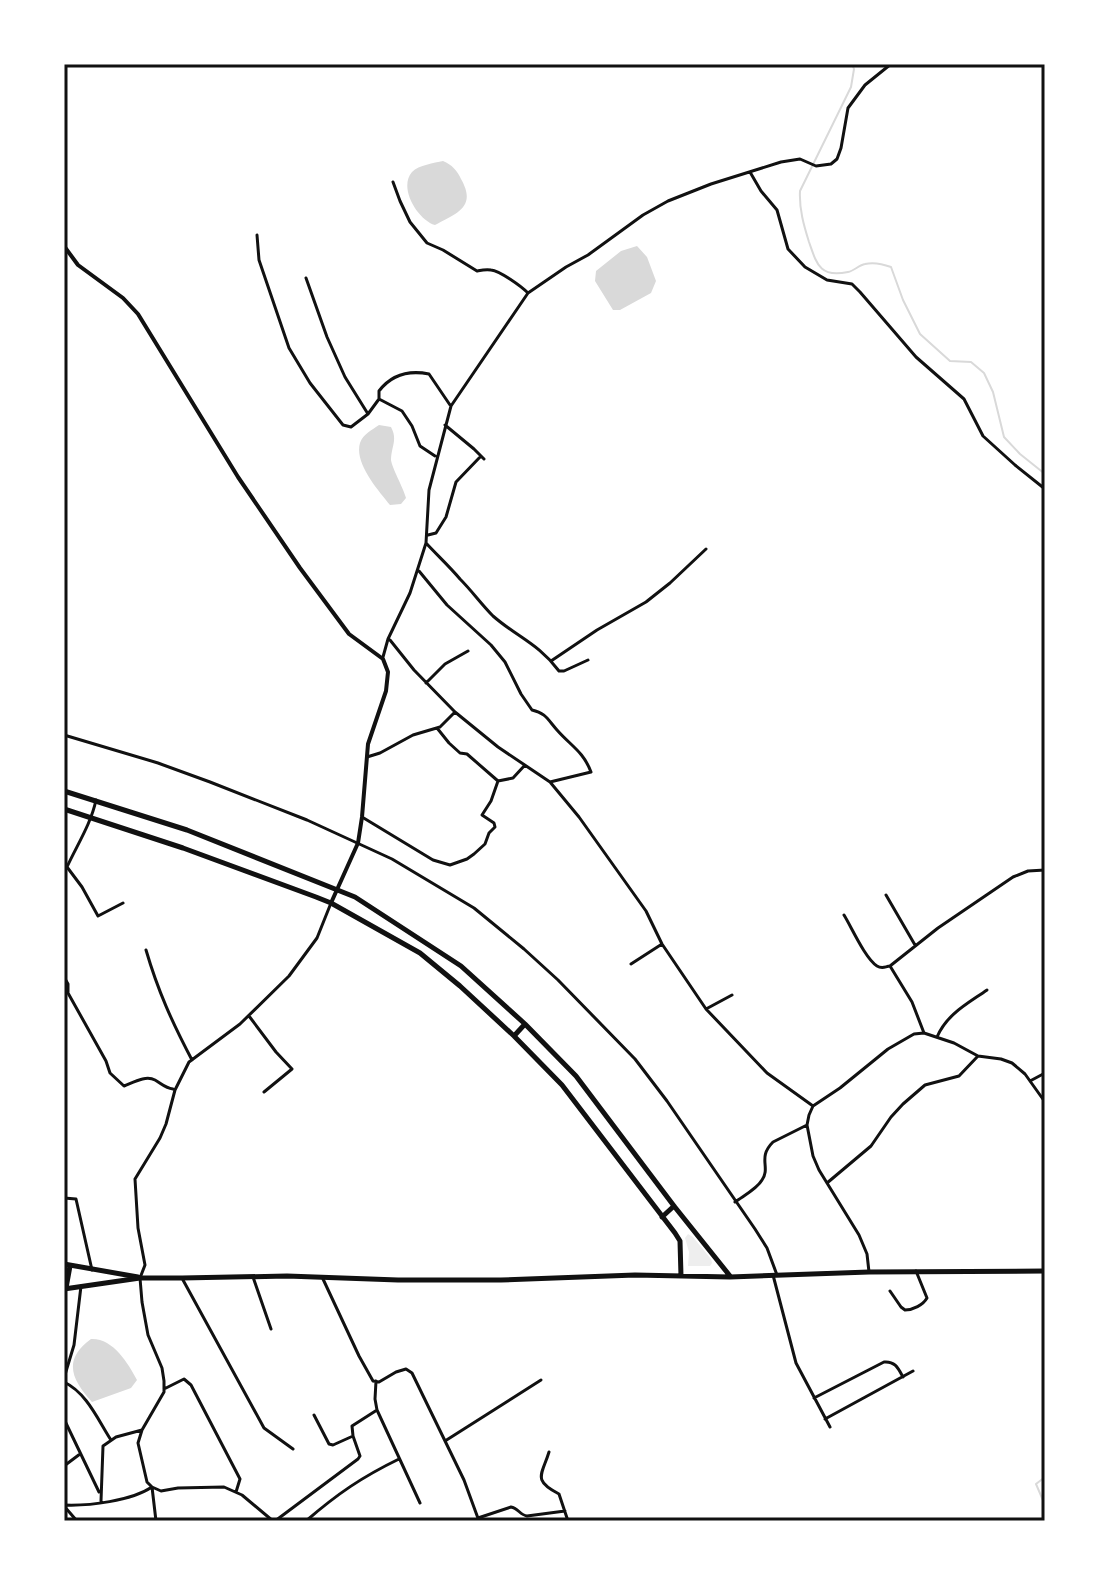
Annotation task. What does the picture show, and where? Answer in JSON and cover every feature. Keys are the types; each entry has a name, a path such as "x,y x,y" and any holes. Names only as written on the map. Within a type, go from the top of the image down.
{"main road":[{"path":"64,791 187,830 355,897 461,966 576,1076 730,1277"},
{"path":"64,809 183,848 331,903 420,953 514,1036 562,1085 680,1241 681,1276"},
{"path":"514,1036 525,1024"},
{"path":"662,1217 674,1206"},
{"path":"140,1278 67,1265 65,1289 140,1278 322,1276 410,1280 1045,1271"}],"street":[{"path":"383,659 426,543 429,490 451,406 528,293 668,201 781,162 800,159 816,166 831,164 837,159 848,108 865,85 891,64"},
{"path":"750,172 777,210 788,249 805,267 827,280 852,284 916,357 964,399 983,436 1045,489"},
{"path":"393,182 410,222 427,243 477,271 497,271 528,293"},
{"path":"257,235 259,260 289,348 310,383 343,425 351,427 368,414 379,399 383,385 396,376 416,371 429,374 451,406"},
{"path":"64,246 78,265 123,298 138,314 238,477 300,568 349,634 383,659 388,672 386,691 374,722 367,757 358,843 317,938 289,976 249,1015 189,1062 175,1090 160,1138 135,1179 138,1228 145,1265 140,1278 148,1335 162,1368 164,1389 138,1443 147,1482 161,1491 224,1487 251,1502 274,1521 358,1459 360,1456 352,1426 377,1410"},
{"path":"306,278 345,377 368,414"},
{"path":"379,399 402,411 420,446 437,457"},
{"path":"426,536 436,533 446,517 456,482 483,458 444,425"},
{"path":"426,543 484,607 500,622 535,645 559,671 588,660"},
{"path":"551,661 646,602 706,549"},
{"path":"417,569 447,605 491,645 505,662 532,710 543,712 579,750 591,772 550,782"},
{"path":"388,639 455,712 498,747 550,782 646,911 662,944 706,1009 767,1073 813,1106"},
{"path":"426,683 445,664 468,651"},
{"path":"367,757 413,735 440,727 455,712"},
{"path":"437,728 460,753 467,754 498,781 513,778 525,765"},
{"path":"64,735 210,782 358,843 392,859 474,908 524,949 635,1059 703,1152 767,1248 796,1363 830,1427"},
{"path":"362,817 433,860 450,865 474,854 485,844 495,827 482,815 498,781"},
{"path":"96,800 92,818 67,867 98,916 123,903"},
{"path":"844,915 867,954 882,968 890,966 1013,877 1020,873 1045,870"},
{"path":"886,895 915,945"},
{"path":"631,964 662,944"},
{"path":"146,950 166,1010 192,1060"},
{"path":"890,966 912,1002 924,1033"},
{"path":"64,977 68,984 66,993 110,1073 124,1086 153,1078 165,1088 175,1090"},
{"path":"937,1037 949,1017 987,990"},
{"path":"706,1009 732,995"},
{"path":"249,1015 292,1069 264,1092"},
{"path":"869,1272 864,1246 813,1156 807,1125 813,1106 888,1049 914,1034 924,1033 954,1043 978,1056 1012,1063 1019,1067 1045,1102"},
{"path":"827,1183 871,1146 891,1117 925,1085 959,1076 978,1056"},
{"path":"1030,1081 1045,1073"},
{"path":"735,1202 761,1183 768,1146 807,1125"},
{"path":"64,1198 76,1199 92,1270"},
{"path":"890,1291 905,1310 925,1302 926,1293 916,1271"},
{"path":"322,1276 373,1381 379,1382 406,1369 412,1373 464,1480 479,1520 511,1507 524,1516 565,1511"},
{"path":"253,1277 271,1329"},
{"path":"182,1278 264,1428 293,1449"},
{"path":"81,1286 74,1345 64,1380 94,1412 111,1440"},
{"path":"814,1398 884,1362 894,1364 903,1377"},
{"path":"825,1419 913,1371"},
{"path":"164,1389 184,1379 191,1385 240,1479 236,1492"},
{"path":"445,1441 541,1380"},
{"path":"376,1381 377,1410 420,1503"},
{"path":"314,1415 329,1444 353,1436"},
{"path":"64,1419 101,1499"},
{"path":"101,1499 101,1452 105,1443 142,1430"},
{"path":"549,1452 541,1468 541,1481 559,1494 568,1521"},
{"path":"64,1466 81,1454"},
{"path":"306,1521 359,1480 399,1459"},
{"path":"64,1506 126,1498 142,1494 152,1487"},
{"path":"152,1487 157,1520"},
{"path":"64,1506 77,1521"}],"shaded area":[{"path":"443,161 458,173 467,196 462,208 435,225 422,217 412,203 407,186 412,172"},
{"path":"637,246 647,257 656,281 651,293 620,310 613,310 595,281 596,271 621,251"},
{"path":"379,425 391,427 393,432 391,460 406,498 401,504 390,505 368,476 360,459 361,440"},
{"path":"688,1234 711,1259 710,1266 688,1266 689,1252 685,1238"},
{"path":"91,1339 113,1347 124,1359 137,1380 131,1388 92,1402 85,1394 75,1378 73,1362"}],"waterway":[{"path":"852,64 851,87 800,191 802,217 815,257 821,268 831,273 848,272 868,263 891,267 920,334 950,361 971,362 984,373 993,392 1004,437 1045,474"},
{"path":"1045,1477 1036,1484 1045,1505"}]}
